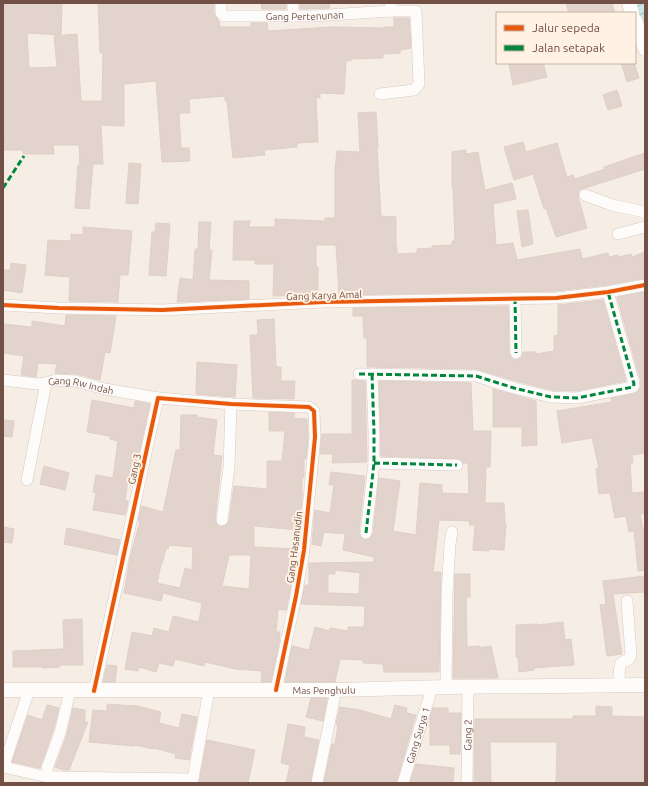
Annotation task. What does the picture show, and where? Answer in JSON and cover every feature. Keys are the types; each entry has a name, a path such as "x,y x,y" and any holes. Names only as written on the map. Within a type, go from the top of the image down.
{"street":[{"name":"Gang Pertenunan","path":"221,3 221,13 225,16 294,16 391,7 416,11 419,84 414,90 380,94"},
{"path":"293,3 294,16"},
{"path":"636,23 645,49"},
{"path":"585,195 612,205 645,212"},
{"path":"618,234 645,227"},
{"name":"Gang Karya Amal","path":"3,305 59,308 162,310 323,302 556,298 608,292 645,285"},
{"path":"359,374 476,376 514,388 551,397 577,398 633,387 634,384 608,292"},
{"path":"515,298 516,353"},
{"path":"366,533 374,463 372,374"},
{"name":"Gang Rw Indah","path":"3,380 38,384 56,380 75,381 105,389 158,398"},
{"path":"27,480 46,383"},
{"path":"158,398 231,404 229,467 222,520"},
{"name":"Gang 3","path":"94,691 158,398"},
{"name":"Gang Hasanudin","path":"231,404 309,407 314,411 315,416 315,437 304,550 276,690"},
{"path":"374,463 456,465"},
{"path":"446,687 445,650 448,572 452,532"},
{"path":"619,678 621,664 629,659 631,655 627,600"},
{"name":"Mas Penghulu","path":"3,690 336,690 468,687 619,678 645,685"},
{"name":"Gang 2","path":"467,783 468,687"},
{"name":"Gang Surya 1","path":"403,783 432,688"},
{"path":"28,690 3,768 48,777 193,781 208,690"},
{"path":"317,783 336,690"},
{"path":"48,777 47,768 60,733 70,691"}],"water":[{"path":"633,3 645,3 645,38"}],"building":[{"path":"3,3 62,3 61,35 27,33 29,68 57,67 54,36 77,34 81,101 102,101 103,53 100,53 98,3 214,3 214,14 219,21 220,27 251,27 251,23 267,23 268,31 331,27 385,28 394,27 394,18 409,18 411,48 400,50 400,53 383,54 383,58 351,59 351,61 346,61 344,94 320,93 320,98 316,97 318,142 297,143 297,147 264,150 265,155 233,158 227,101 225,101 225,96 189,99 190,113 179,113 181,148 189,148 190,161 162,162 156,81 124,84 124,126 101,125 103,164 93,164 89,209 75,208 78,165 80,165 79,145 53,145 54,154 23,154 23,150 4,150"},
{"path":"261,3 286,3 286,9 262,9"},
{"path":"300,3 329,3 330,8 300,9"},
{"path":"566,3 612,3 615,12 569,12"},
{"path":"543,64 547,77 513,85 509,65"},
{"path":"621,64 634,64 639,78 627,82"},
{"path":"617,90 622,106 608,110 603,95"},
{"path":"376,112 381,216 396,217 397,254 417,253 417,249 432,248 432,246 452,245 452,241 455,241 452,152 466,150 466,154 478,152 485,190 512,183 516,199 493,204 496,245 513,243 517,260 580,249 582,259 608,253 609,257 618,255 619,257 631,254 632,257 645,252 645,278 607,285 556,291 339,295 336,245 316,245 318,295 273,296 274,264 255,264 255,260 233,260 234,221 250,221 249,227 275,227 275,219 325,221 325,218 335,218 335,171 337,151 360,152 358,113"},
{"path":"523,142 526,152 557,143 567,177 573,175 575,179 645,153 645,169 579,190 578,197 587,228 556,237 546,208 544,209 533,174 514,180 504,147"},
{"path":"129,163 141,164 138,204 126,203"},
{"path":"528,210 533,244 522,247 517,211"},
{"path":"199,222 211,222 209,250 212,250 209,280 249,281 249,299 177,302 180,278 193,280 195,249 198,249"},
{"path":"156,223 170,224 166,276 149,275 152,232 155,232"},
{"path":"83,227 132,231 128,275 120,275 118,302 69,301 70,277 45,275 48,240 71,241 71,234 83,235"},
{"path":"11,263 26,265 22,293 3,290 3,270 10,270"},
{"path":"645,292 645,453 632,455 633,463 630,463 632,493 645,492 645,514 640,514 645,534 645,570 638,571 634,531 629,532 626,516 615,518 610,493 599,494 596,469 599,468 592,438 562,443 557,411 612,402 611,398 638,392 641,382 617,297"},
{"path":"603,300 626,381 576,391 552,390 476,369 367,367 367,338 364,338 363,316 353,316 353,308 508,306 509,353 512,359 517,360 522,357 523,352 536,352 536,354 554,351 554,336 558,335 558,305"},
{"path":"66,315 116,316 110,353 105,352 100,380 77,374 55,373 57,364 38,363 36,377 21,375 24,356 3,353 3,324 32,327 32,321 65,326"},
{"path":"274,319 276,367 281,367 281,381 295,381 294,399 253,398 250,335 258,335 257,320"},
{"path":"197,362 237,365 235,397 196,394"},
{"path":"352,380 365,381 367,462 332,463 333,454 320,454 322,434 352,434"},
{"path":"379,381 471,383 473,431 491,431 490,467 486,467 485,503 504,503 506,524 504,550 473,550 475,525 469,525 470,521 439,520 433,572 441,572 439,672 384,672 383,664 363,663 363,660 340,659 335,682 285,682 292,646 309,650 315,627 329,631 330,628 348,631 348,627 364,627 365,606 301,604 305,585 309,585 309,563 374,562 374,557 343,550 345,534 324,532 321,546 312,544 315,510 330,513 334,485 329,485 331,472 365,476 359,532 360,536 365,540 369,539 373,534 379,478 400,481 393,531 416,535 420,483 442,485 442,493 469,494 468,463 463,463 460,459 381,456","holes":["335,570 360,573 359,594 328,593 328,574 335,574"]},
{"path":"493,389 536,401 537,445 522,446 522,427 493,427"},
{"path":"92,400 134,408 135,401 150,404 133,480 128,479 125,501 128,501 128,503 125,515 93,510 96,493 93,492 96,475 113,478 118,441 110,439 110,436 87,432"},
{"path":"269,412 294,413 294,418 307,419 308,437 306,459 304,459 304,478 302,478 299,530 254,526 254,547 297,549 295,564 290,563 291,585 286,610 278,609 276,632 280,632 279,643 271,682 261,682 262,671 236,669 205,662 204,666 175,659 173,666 159,663 156,672 139,667 138,671 125,669 132,632 152,636 154,628 169,632 173,616 199,622 202,603 163,593 161,601 124,593 130,558 140,521 138,521 141,506 163,512 176,450 180,450 181,415 197,415 197,417 217,420 213,455 222,456 215,519 217,525 221,527 225,526 229,521 234,486 267,489 267,461 282,461 285,431 269,431","holes":["169,545 193,547 192,570 185,568 180,588 157,583 166,548 168,549","229,555 251,555 249,589 222,586"]},
{"path":"3,420 14,421 12,437 3,436"},
{"path":"44,466 69,473 65,490 40,484"},
{"path":"3,527 14,529 12,543 3,542"},
{"path":"67,528 120,540 117,555 64,544"},
{"path":"455,574 470,574 470,597 466,597 467,647 480,646 480,648 491,646 498,678 453,678"},
{"path":"645,576 645,592 613,594 622,654 607,656 600,605 606,604 603,581"},
{"path":"82,619 83,665 60,665 60,667 43,668 13,667 13,651 64,649 63,620"},
{"path":"563,622 565,640 571,639 574,665 534,668 534,670 519,672 518,657 516,657 516,625 538,625"},
{"path":"107,665 117,666 115,682 103,682"},
{"path":"311,698 327,698 323,721 306,717"},
{"path":"107,704 133,705 161,712 159,723 179,728 182,714 197,717 189,760 175,758 176,754 154,748 135,745 89,742 93,710 107,711"},
{"path":"47,705 59,708 53,731 40,768 12,762 28,715 42,720"},
{"path":"395,705 407,708 406,713 416,715 396,783 324,783 332,744 335,744 338,725 336,724 340,707 360,710 391,719"},
{"path":"596,706 612,707 612,716 645,717 645,783 556,783 557,742 490,742 491,783 474,783 475,719 573,719 573,716 596,716"},
{"path":"73,708 85,710 85,722 88,722 69,770 63,770 55,767 67,735"},
{"path":"433,708 448,708 448,713 461,713 460,754 450,754 450,745 430,745 430,718"},
{"path":"288,724 305,727 304,737 319,740 310,783 286,783 290,765 281,763"},
{"path":"207,740 255,750 248,783 199,783"},
{"path":"416,764 454,768 453,783 410,783"}],"marked path":[{"path":"3,188 24,156"},
{"path":"359,374 476,376 514,388 551,397 577,398 633,387 634,384 608,292"},
{"path":"515,298 516,353"},
{"path":"366,533 374,463 372,374"},
{"path":"374,463 457,465"}],"cycle path":[{"path":"3,305 59,308 162,310 323,302 556,298 608,292 645,285"},
{"path":"94,691 158,398 231,404 309,407 314,411 315,437 304,550 276,690"}]}
